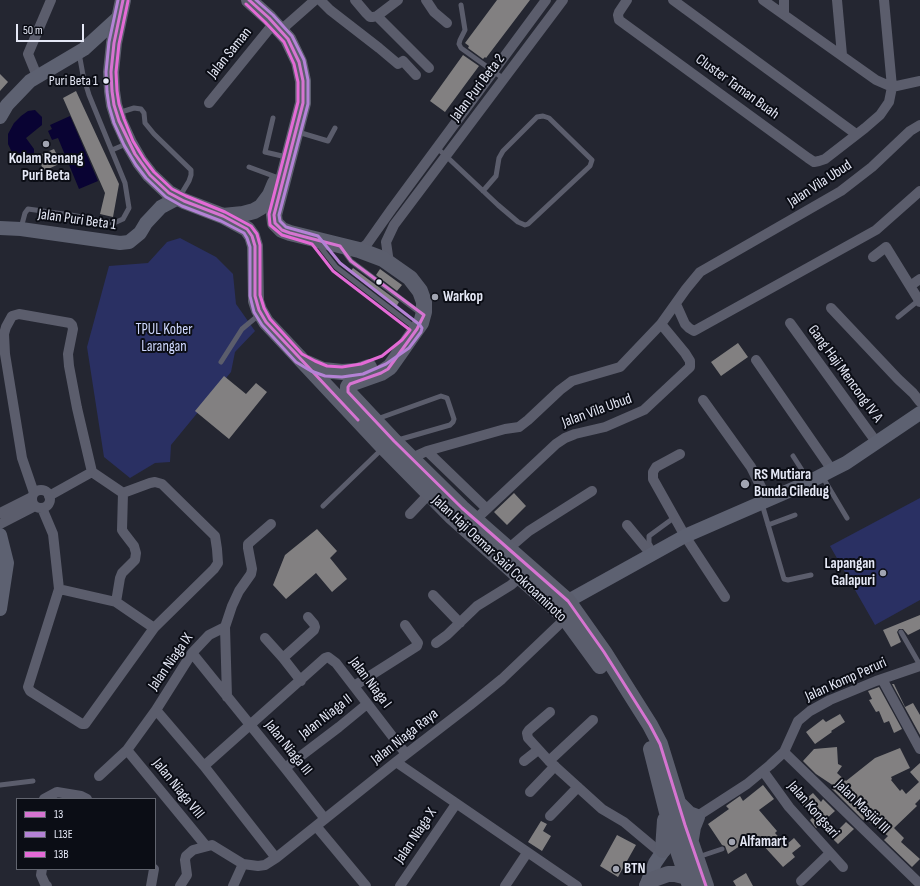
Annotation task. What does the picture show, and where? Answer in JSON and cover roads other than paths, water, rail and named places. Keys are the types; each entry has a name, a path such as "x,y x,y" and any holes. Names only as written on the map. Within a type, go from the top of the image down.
{"main road":[{"path":"123,0 114,43 111,72 112,90 121,111 129,143 140,162 162,187 178,198 223,216 245,227 249,232 254,239 255,296 261,314"},
{"path":"249,1 278,26 291,44 299,62 304,81 303,102 274,218 276,225 282,230 315,240 372,254 384,264 407,275 416,284 421,294 422,316 406,344 386,371 349,384 345,398"},
{"path":"0,116 16,95 39,74 79,53 92,43 119,17"},
{"path":"223,216 243,214 254,211 261,207 270,195 292,116 297,72 291,44"},
{"name":"Jalan Puri Beta 1","path":"0,228 21,229 120,243 129,242 140,233 146,223 161,206 178,198"},
{"name":"Jalan Haji Oemar Said Cokroaminoto","path":"261,314 266,322 299,358 345,398 405,461 429,494 451,516 520,577 566,610"},
{"path":"299,358 326,371 351,372 374,365 387,358 406,344"},
{"path":"566,610 653,554 686,536 764,500 821,476 920,414"},
{"name":"Jalan Haji Oemar Said Cokroaminoto","path":"405,461 481,514 508,549 566,610 646,738 672,805 673,836 688,882"},
{"path":"0,535 7,563 0,609"},
{"path":"662,851 672,805"},
{"name":"Jalan Haji Oemar Said Cokroaminoto","path":"672,805 691,827 697,857 706,886"},
{"path":"646,886 651,870 673,836 691,827"},
{"path":"646,886 654,879 668,874 675,874 688,882"}],"street":[{"path":"39,74 28,54 51,0"},
{"name":"Jalan Saman","path":"209,103 278,26 315,0"},
{"path":"320,0 330,10 398,64 403,61 416,75"},
{"path":"355,0 370,16 377,16 398,0"},
{"path":"426,0 434,12 447,24"},
{"name":"Jalan Puri Beta 2","path":"350,248 367,244 546,0"},
{"name":"Jalan Puri Beta 2","path":"384,264 386,242 394,225 563,0"},
{"name":"Cluster Taman Buah","path":"627,0 619,12 619,20 814,162 825,159 871,123 885,108 891,95 892,87 884,0"},
{"path":"673,0 856,134"},
{"path":"763,0 876,80 892,87 920,81"},
{"path":"784,0 784,14"},
{"path":"837,0 842,55"},
{"path":"377,16 429,68"},
{"path":"469,104 480,111"},
{"name":"Jalan Vila Ubud","path":"405,461 427,451 505,429 518,427 528,420 560,390 572,382 620,367 661,324 700,272 841,192 910,131 920,125"},
{"path":"406,189 417,195"},
{"path":"676,304 685,324 694,331 876,230 919,196"},
{"path":"384,220 394,225"},
{"path":"873,257 886,247 919,301"},
{"path":"910,286 920,279"},
{"path":"831,308 920,402"},
{"path":"19,314 70,323 72,325 73,329 68,354 69,366 78,416 92,472 123,493 150,483 155,482 162,484 215,536 218,563 154,628 87,723 82,724 30,691 28,687 59,589 53,534 36,501 22,458 5,354 4,334 10,319 15,315 19,314"},
{"name":"Gang Haji Mencong IV A","path":"790,323 877,442"},
{"name":"Jalan Vila Ubud","path":"481,514 556,444 575,434 605,427 644,410 690,367 690,361 685,353 661,324"},
{"path":"756,360 821,476"},
{"path":"703,400 751,467 764,500"},
{"path":"427,451 481,514"},
{"path":"680,454 656,467 652,472 653,479 675,518 725,597"},
{"path":"49,496 92,472"},
{"path":"43,490 48,493 49,502 45,507 36,501 36,491 43,490"},
{"path":"508,549 530,531 592,490"},
{"path":"116,602 122,573 135,560 136,553 134,546 122,530 123,493"},
{"path":"410,514 429,494"},
{"path":"0,513 36,501"},
{"path":"0,524 36,501"},
{"path":"227,697 225,627 234,601 251,574 252,569 248,544 271,524"},
{"path":"627,525 653,554"},
{"path":"436,643 447,635 477,606 511,585 520,577"},
{"path":"59,589 116,602 154,628"},
{"path":"433,594 460,623"},
{"name":"Jalan Niaga Raya","path":"243,864 261,866 276,858 502,679 566,610"},
{"path":"283,658 316,627 308,617"},
{"path":"354,686 417,646 418,643 405,625"},
{"name":"Jalan Niaga IX","path":"100,776 126,750 156,710 192,653 209,635 225,627"},
{"path":"265,638 301,681"},
{"name":"Jalan Niaga III","path":"192,653 285,768 324,819"},
{"name":"Jalan Niaga I","path":"204,766 250,726 278,699 328,657 336,663 406,754"},
{"name":"Jalan Komp Peruri","path":"691,827 762,772 784,752 798,721 803,716 830,700 920,665"},
{"path":"882,679 920,749"},
{"name":"Jalan Niaga II","path":"285,768 340,727 367,704"},
{"path":"156,710 204,766 276,858"},
{"path":"550,712 527,733 528,738 538,750 602,809 624,822 662,851"},
{"path":"530,792 552,763 593,720"},
{"name":"Jalan Niaga VIII","path":"126,750 206,846"},
{"path":"524,762 538,750"},
{"name":"Jalan Masjid III","path":"784,752 920,884"},
{"path":"396,762 577,886"},
{"name":"Jalan Kongsari","path":"762,772 789,807 843,867"},
{"path":"550,816 578,787"},
{"path":"46,798 57,792 85,798"},
{"name":"Jalan Niaga X","path":"404,885 456,804"},
{"path":"316,826 366,886"},
{"path":"180,886 187,875 185,860 186,856 193,850 212,845 243,864 233,886"},
{"path":"505,886 527,853"},
{"path":"802,881 830,853"},
{"path":"42,870 41,874 47,886"},
{"path":"151,886 154,870"}],"lane":[{"path":"461,5 465,30 459,44 461,48 504,79"},
{"path":"21,229 25,213 28,210 71,215 114,223 123,220 129,208 125,183 89,95 83,75 79,53"},
{"path":"121,111 134,108 138,108 143,111 145,123 154,134 191,170 189,181 178,198"},
{"path":"437,148 483,191 518,222 525,225 528,224 590,166 592,160 549,118 543,116 537,117 503,151 499,158 496,176 483,191"},
{"path":"273,118 265,152 282,156"},
{"path":"296,131 305,135 328,140 335,128"},
{"path":"112,150 129,143"},
{"path":"249,167 258,168 276,177"},
{"path":"315,240 336,267 422,316"},
{"path":"350,248 351,261 422,316"},
{"path":"407,284 418,293 422,316"},
{"path":"898,317 919,301"},
{"path":"221,362 242,329 261,314"},
{"path":"323,506 389,445 450,425 454,419 447,398 441,396 366,420"},
{"path":"793,456 821,476 847,518"},
{"path":"764,500 768,525 784,579 788,580 811,575"},
{"path":"768,525 795,515"},
{"path":"653,554 649,543 649,536 675,518"},
{"path":"901,632 920,665"},
{"path":"0,785 33,781"},
{"path":"697,857 722,849"}],"place":[{"name":"Puri Beta 1","path":"106,81"},
{"name":"Kolam Renang Puri Beta","path":"46,144"},
{"name":"Warkop","path":"435,297"},
{"name":"RS Mutiara Bunda Ciledug","path":"745,484"},
{"name":"Lapangan Galapuri","path":"883,573"},
{"name":"Alfamart","path":"732,842"},
{"name":"BTN","path":"616,869"}],"park label":[{"name":"TPUL Kober Larangan","path":"164,338"}]}
